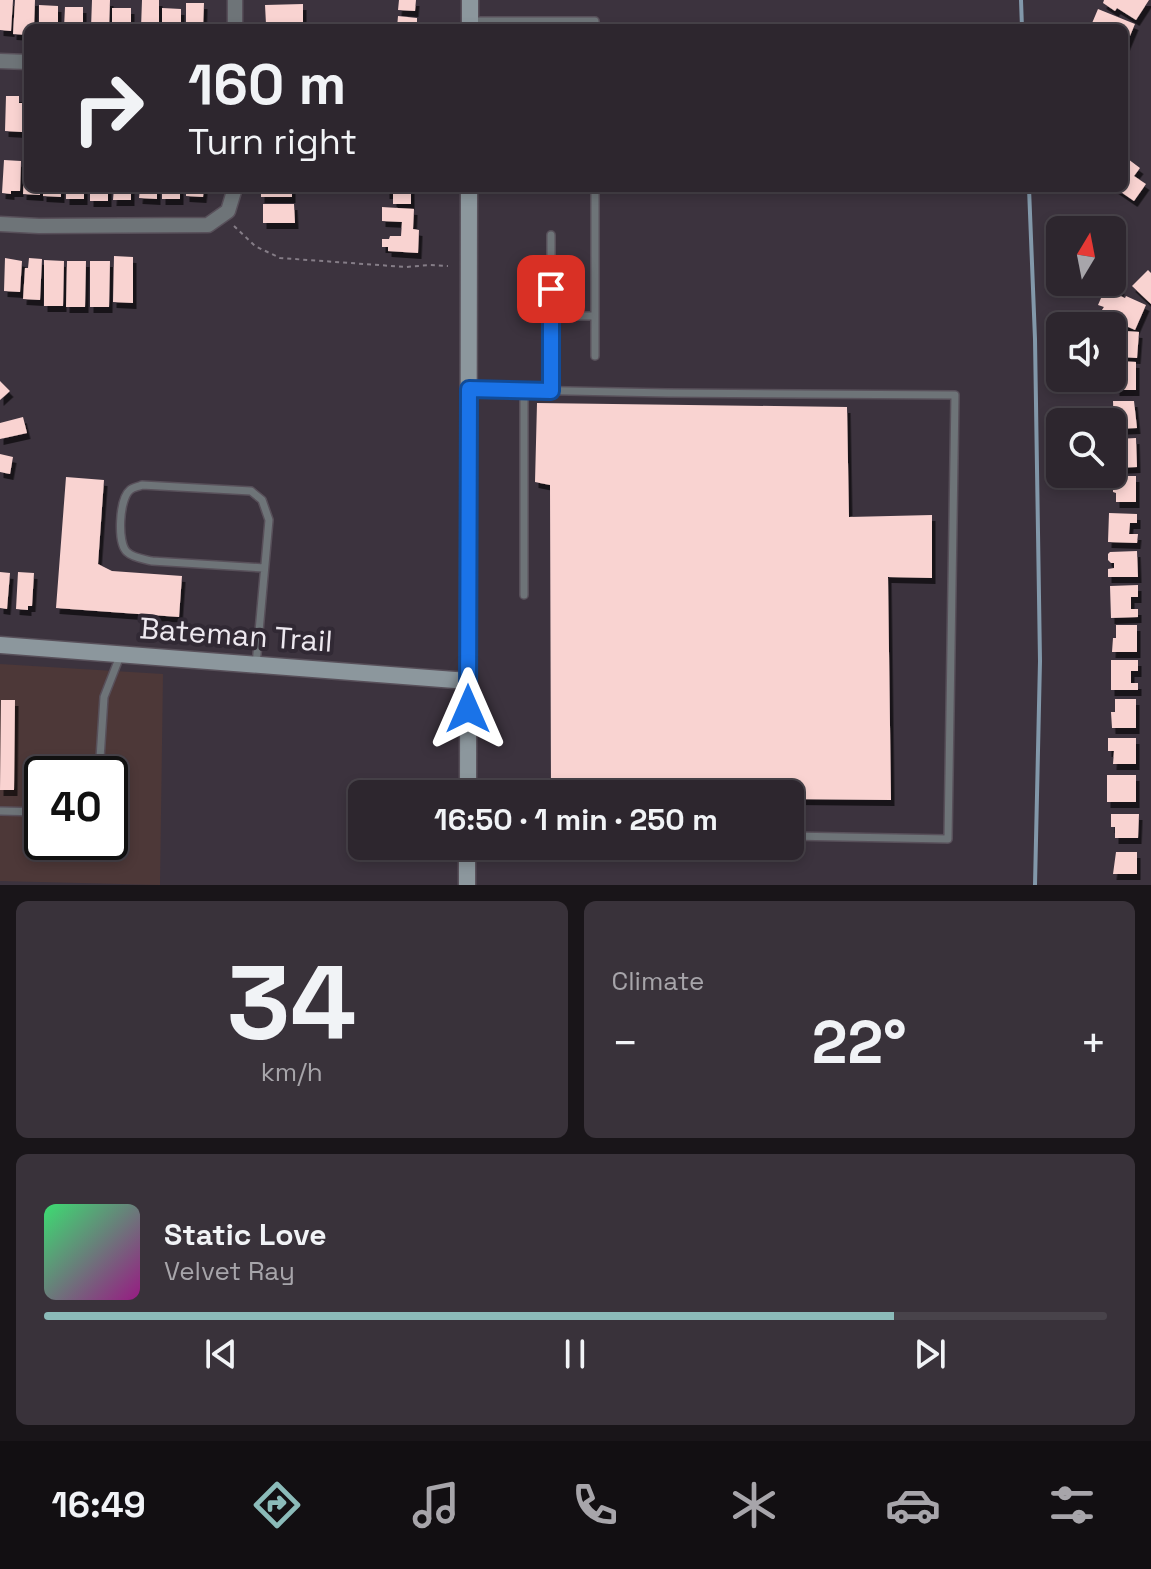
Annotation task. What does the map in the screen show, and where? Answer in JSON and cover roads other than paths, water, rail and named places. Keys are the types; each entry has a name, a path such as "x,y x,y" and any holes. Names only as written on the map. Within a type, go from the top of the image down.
{"street":[{"path":"235,0 235,24"},
{"path":"470,0 470,24"},
{"path":"0,61 24,62"},
{"path":"0,224 208,225 228,211 234,192"},
{"path":"468,780 469,192"},
{"name":"Bateman Trail","path":"0,645 468,681"},
{"path":"467,860 467,885"}],"lane":[{"path":"470,24 595,21 595,24"},
{"path":"595,192 595,356"},
{"path":"551,235 551,391"},
{"path":"551,316 595,316"},
{"path":"469,389 955,395 948,839 804,836"},
{"path":"524,390 524,595"},
{"path":"256,665 269,520 262,500 251,491 142,485 130,490 124,501 121,541 126,552 152,561 264,568"},
{"path":"100,756 104,697 121,654"},
{"path":"0,811 24,812"}],"waterway":[{"path":"1021,0 1022,24"},
{"path":"1029,192 1035,339 1040,661 1035,885"}]}
